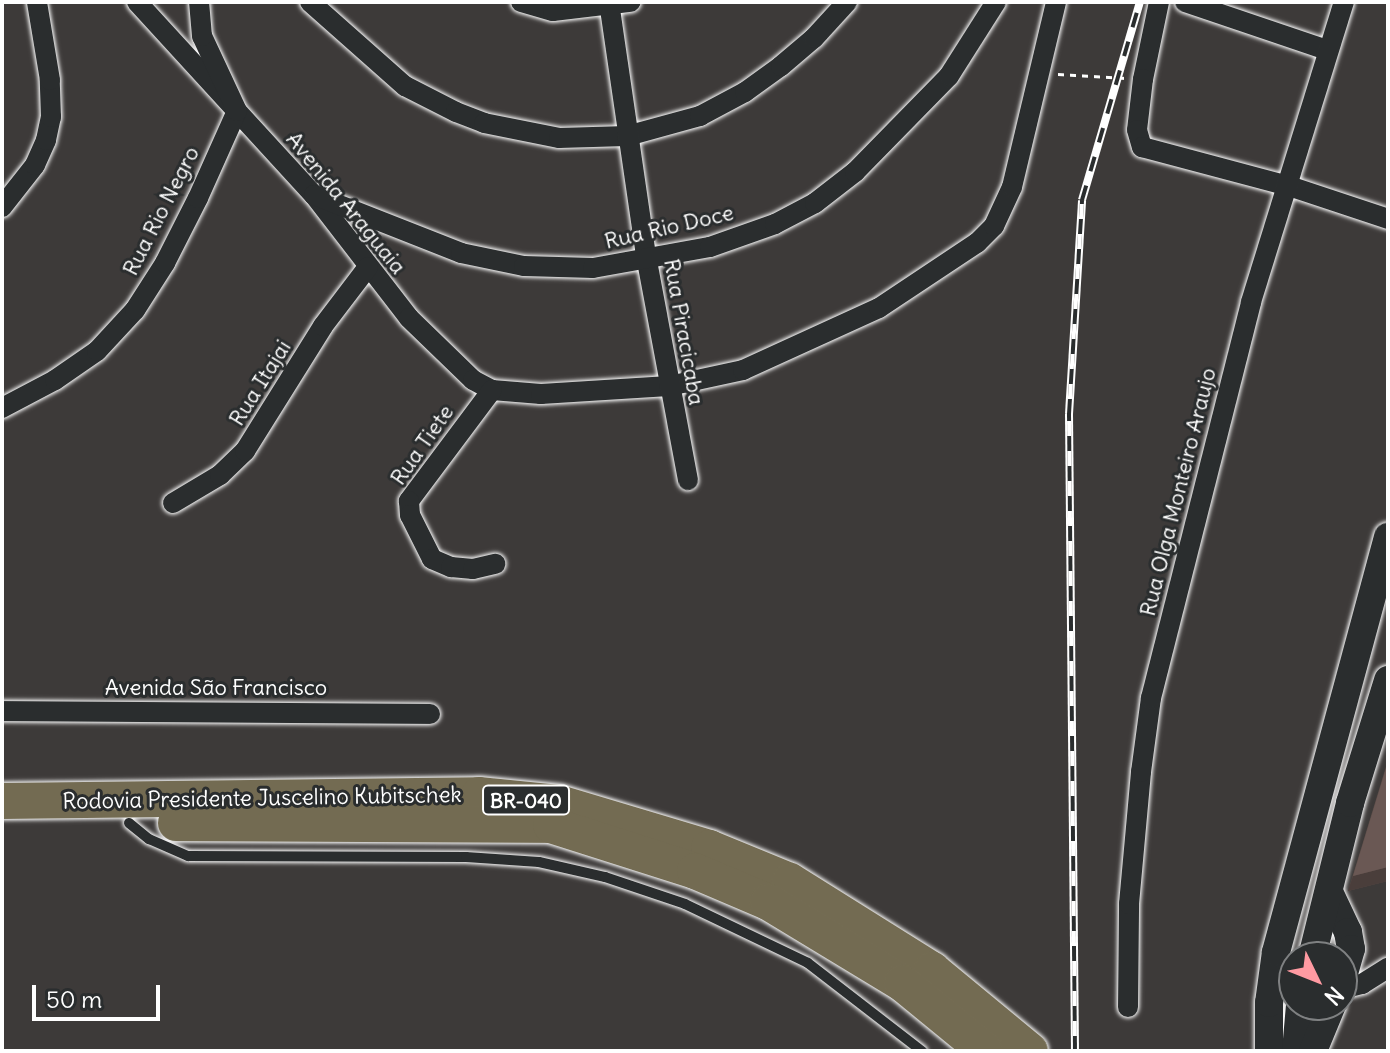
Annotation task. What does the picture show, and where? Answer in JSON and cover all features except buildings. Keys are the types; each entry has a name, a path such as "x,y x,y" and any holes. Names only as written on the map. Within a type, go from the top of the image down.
{"highway":[{"name":"Rodovia Presidente Juscelino Kubitschek","path":"2,801 479,795 559,803 709,848 790,881 932,970 986,1039"},
{"name":"Rodovia Presidente Juscelino Kubitschek","path":"2,825 551,825 695,871 768,902 902,983 986,1039 1030,1051"}],"main road":[{"path":"1269,1051 1269,1003 1276,952 1382,576 1388,537"},
{"path":"1317,941 1350,803 1388,680"},
{"path":"1330,894 1350,941"},
{"path":"1276,952 1278,958"},
{"path":"1296,1051 1299,1021"},
{"path":"1313,1051 1325,1021"}],"street":[{"path":"2,207 35,165 46,140 51,117 50,80 37,2"},
{"name":"Avenida Araguaia","path":"137,2 314,195 409,318 473,380 492,390"},
{"path":"199,2 202,36 237,111"},
{"path":"310,2 405,86 484,123 559,138 627,136 700,116 745,92 814,38 847,2"},
{"path":"521,2 553,11 630,2"},
{"name":"Rua Rio Doce","path":"314,195 473,256 524,266 593,268 647,261 710,247 775,224 815,203 855,172 949,76 996,2"},
{"path":"492,390 597,393 669,386 743,370 784,354 879,308 943,267 977,243 1003,210 1028,133 1056,2"},
{"path":"1159,2 1143,79 1137,130 1138,140 1146,149 1289,186 1388,219"},
{"path":"1185,2 1327,50"},
{"name":"Rua Olga Monteiro Araujo","path":"1128,1007 1129,904 1151,698 1251,302 1344,2"},
{"name":"Rua Piracicaba","path":"609,4 647,261 688,480"},
{"name":"Rua Rio Negro","path":"2,408 55,380 97,351 135,310 178,237 237,111"},
{"name":"Rua Itajai","path":"173,503 220,475 245,451 323,326 368,267"},
{"name":"Rua Tiete","path":"492,390 418,484 409,501 410,515 432,559 462,568 495,564"},
{"name":"Avenida São Francisco","path":"2,711 430,714"},
{"path":"1358,985 1388,968"}],"lane":[{"path":"129,823 149,839 188,856 466,857 539,862 605,877 685,904 808,963 922,1051"}],"path":[{"path":"1039,72 1128,78"}],"railway":[{"path":"1075,1051 1069,414 1082,200 1140,2"}]}
